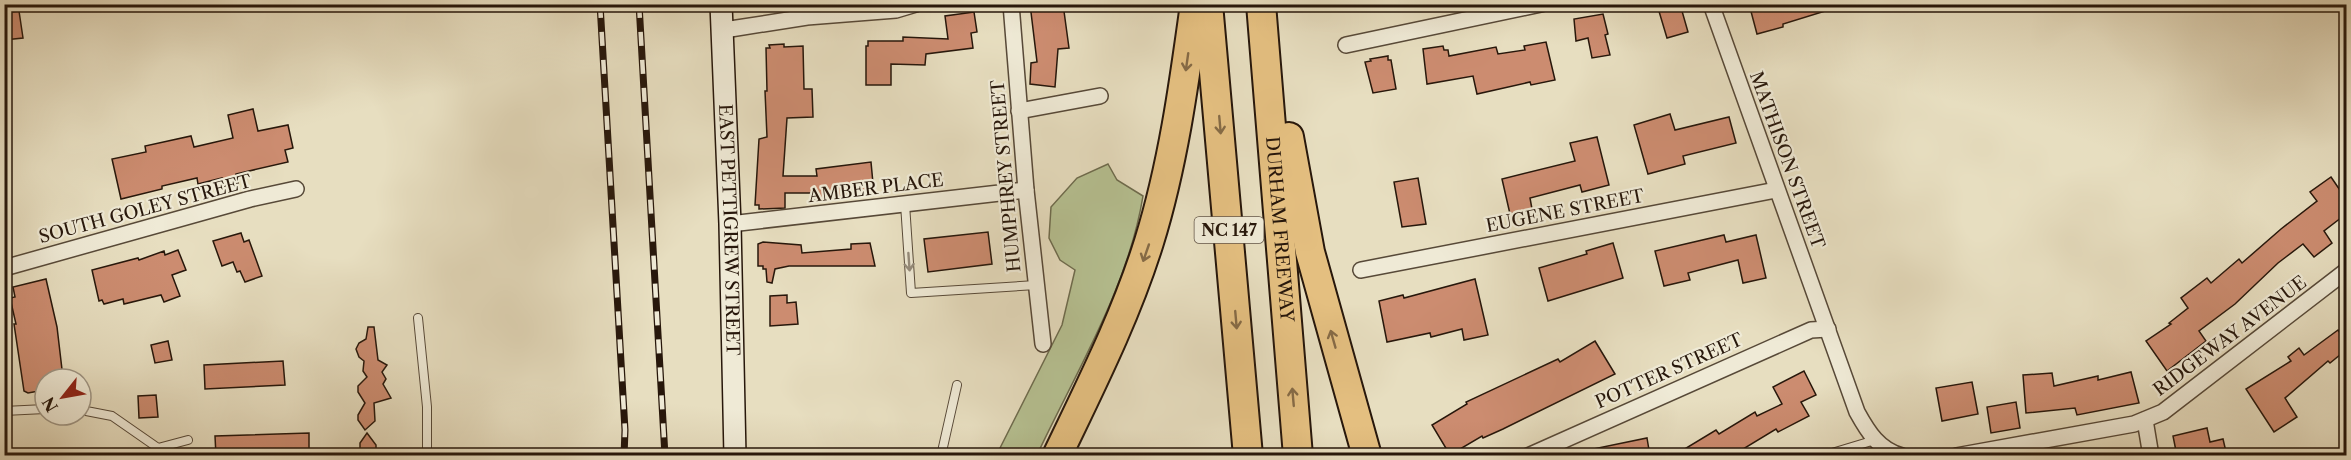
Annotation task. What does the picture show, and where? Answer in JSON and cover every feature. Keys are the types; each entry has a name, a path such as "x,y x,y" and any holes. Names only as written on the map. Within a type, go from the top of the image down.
{"highway":[{"path":"1057,456 1118,327 1150,240 1175,135 1195,4"},
{"name":"NC 147","path":"1209,4 1248,456"},
{"path":"1262,18 1283,96 1310,252 1367,456"},
{"name":"DURHAM FREEWAY","path":"1262,18 1298,456"}],"street":[{"name":"EAST PETTIGREW STREET","path":"721,4 724,30 735,456"},
{"path":"724,30 807,17 896,10 916,4"},
{"name":"HUMPHREY STREET","path":"1011,4 1026,190 1043,344"},
{"path":"1346,45 1541,4"},
{"name":"MATHISON STREET","path":"1712,4 1776,190 1828,329"},
{"path":"1019,111 1100,96"},
{"name":"SOUTH GOLEY STREET","path":"4,268 238,202 296,189"},
{"name":"AMBER PLACE","path":"730,224 1026,190"},
{"name":"EUGENE STREET","path":"1361,270 1776,190"},
{"name":"RIDGEWAY AVENUE","path":"1961,455 2128,426 2163,412 2346,271"},
{"path":"1828,329 1857,412 1875,440 1894,454 1902,456"},
{"name":"POTTER STREET","path":"1528,456 1810,330 1828,329"},
{"path":"2145,420 2151,456"}],"lane":[{"path":"905,204 911,293 1036,285"},
{"path":"418,318 427,407 427,456"},
{"path":"941,456 957,385"},
{"path":"4,411 33,410"},
{"path":"93,412 112,416 158,448 188,440"},
{"path":"1822,456 1875,440"}],"green space":[{"path":"1108,164 1117,180 1143,196 1126,264 1099,329 1037,455 996,456 1062,325 1075,270 1060,260 1049,238 1051,207 1077,178"}],"building":[{"path":"1030,4 1063,4 1069,48 1058,49 1055,87 1030,84 1031,63 1037,62"},
{"path":"1680,4 1688,32 1667,38 1658,8"},
{"path":"1749,4 1834,4 1835,8 1757,34"},
{"path":"19,11 23,38 4,40 4,13"},
{"path":"974,12 977,32 971,33 973,48 926,54 925,65 891,64 891,85 866,85 868,41 903,41 903,37 948,39 945,16"},
{"path":"1603,14 1610,55 1592,58 1588,38 1576,41 1574,19"},
{"path":"1546,42 1555,80 1531,85 1530,82 1477,94 1473,76 1427,84 1423,49 1443,46 1444,50 1448,50 1449,56 1496,47 1498,54 1525,50 1524,46"},
{"path":"784,44 784,47 803,46 804,89 812,89 813,117 787,118 783,176 817,176 816,169 871,162 874,194 813,200 812,193 785,193 785,208 759,209 759,205 755,205 759,139 767,137 766,48 770,48 769,45"},
{"path":"1388,56 1388,60 1391,60 1396,89 1373,93 1365,62"},
{"path":"253,109 258,131 288,125 293,148 285,150 288,162 236,174 238,183 224,186 222,178 198,184 197,178 121,199 112,159 146,152 145,146 191,136 194,147 233,138 228,115"},
{"path":"1670,114 1675,130 1729,117 1736,143 1683,156 1685,164 1648,174 1634,125"},
{"path":"1597,137 1609,185 1582,192 1580,185 1530,198 1532,209 1510,214 1502,179 1575,161 1570,143"},
{"path":"2331,177 2346,199 2346,214 2324,231 2332,243 2314,257 2303,244 2278,263 2235,304 2199,331 2206,341 2167,371 2146,341 2171,324 2169,323 2188,308 2181,298 2207,278 2211,283 2239,259 2242,263 2317,201 2310,192"},
{"path":"1418,178 1426,224 1402,227 1394,182"},
{"path":"988,232 992,264 928,272 924,239"},
{"path":"241,233 244,242 249,240 262,276 245,282 233,262 222,266 213,241"},
{"path":"1724,235 1726,242 1756,235 1766,278 1743,283 1738,260 1688,273 1690,280 1664,286 1655,251"},
{"path":"763,242 801,245 802,253 851,249 851,244 870,243 875,266 789,266 775,269 772,283 767,282 766,269 758,266 758,244"},
{"path":"1613,243 1623,278 1548,301 1539,268 1587,254 1586,251"},
{"path":"178,250 186,270 172,275 180,296 164,302 161,295 124,304 123,299 104,304 102,300 99,301 92,270 138,258 139,260 164,251 165,255"},
{"path":"46,279 57,327 62,367 33,367 33,392 28,393 24,391 14,324 16,324 10,298 15,297 13,287"},
{"path":"1475,279 1488,335 1464,340 1462,329 1431,337 1430,333 1387,342 1379,301 1403,295 1404,298"},
{"path":"787,295 787,303 796,302 798,324 770,326 770,296"},
{"path":"368,327 374,327 378,360 387,365 382,372 386,379 383,384 391,398 374,403 375,421 365,430 358,420 358,415 365,403 358,392 358,386 367,377 363,371 364,361 359,357 356,349 359,343 366,339"},
{"path":"2338,330 2346,342 2346,350 2330,363 2328,361 2285,398 2297,417 2274,432 2246,389 2291,361 2288,357 2299,348 2304,355"},
{"path":"168,341 172,360 155,363 151,345"},
{"path":"1595,341 1615,374 1503,429 1483,438 1482,436 1450,455 1432,425 1467,404 1466,402 1558,359 1560,362"},
{"path":"283,361 285,385 205,389 204,365"},
{"path":"1804,371 1816,395 1801,402 1809,416 1778,432 1776,429 1735,454 1733,450 1723,456 1673,456 1716,430 1719,434 1755,412 1757,416 1782,404 1773,387"},
{"path":"2131,372 2139,403 2077,415 2075,408 2026,413 2023,375 2052,373 2054,386 2098,376 2098,380"},
{"path":"1972,382 1978,414 1942,421 1936,388"},
{"path":"156,395 158,417 139,418 138,396"},
{"path":"2016,402 2020,428 1991,433 1987,407"},
{"path":"2207,428 2210,442 2223,439 2227,456 2177,456 2173,436"},
{"path":"309,433 309,449 281,450 281,456 216,456 215,436"},
{"path":"367,433 376,445 376,450 369,455 360,449 360,443"},
{"path":"1647,438 1650,456 1594,456 1593,449"}],"railway":[{"path":"600,4 625,430 624,456"},
{"path":"639,4 665,456"}]}
